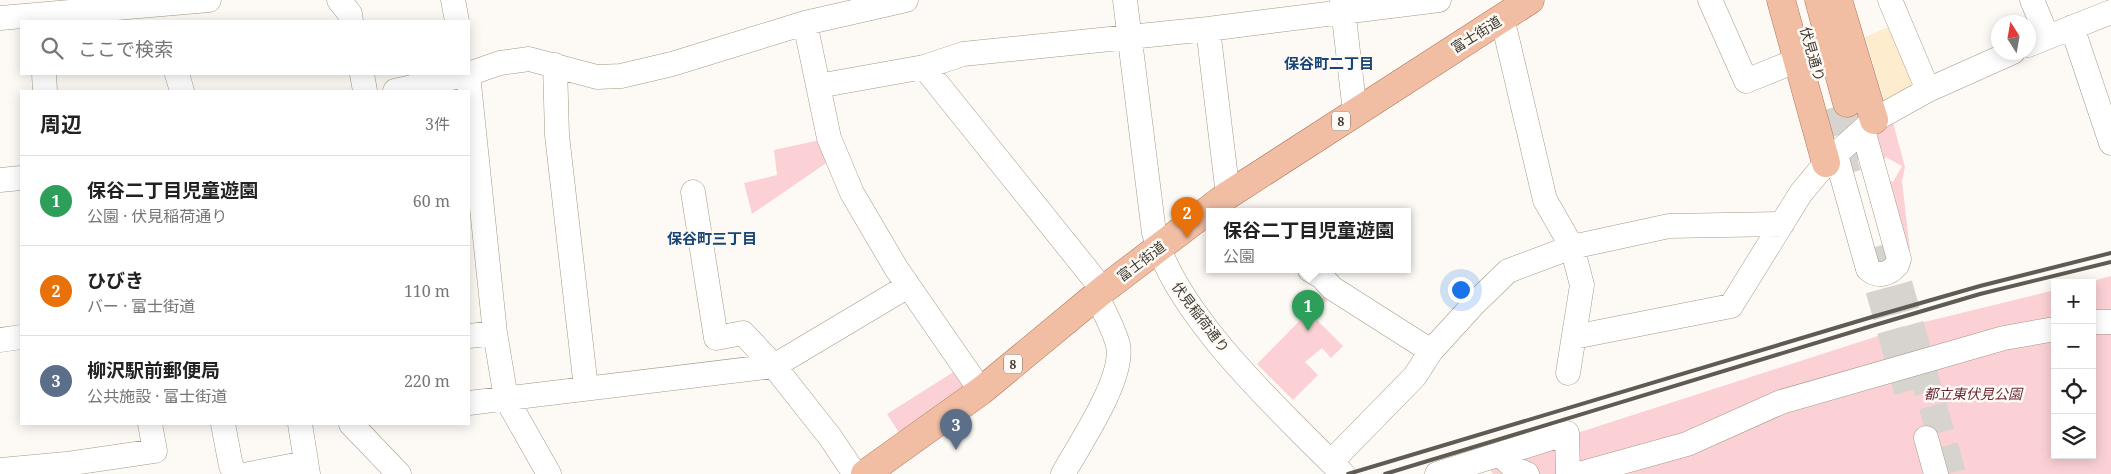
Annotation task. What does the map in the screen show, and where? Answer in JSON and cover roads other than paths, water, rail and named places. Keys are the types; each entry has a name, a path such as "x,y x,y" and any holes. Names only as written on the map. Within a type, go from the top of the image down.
{"main road":[{"name":"富士街道","path":"1216,206 1355,112 1530,0"},
{"path":"1781,0 1798,60 1831,159"},
{"name":"伏見通り","path":"1797,0 1837,106 1819,0"},
{"path":"1838,0 1869,125"},
{"name":"富士街道","path":"881,469 980,391 1098,291 1206,213"}],"street":[{"path":"0,18 41,18 166,9 210,0"},
{"path":"339,0 350,14 351,20"},
{"path":"453,0 457,20"},
{"path":"470,73 500,63 529,59 597,77 621,76 672,64 872,4 906,0"},
{"name":"伏見稲荷通り","path":"1125,0 1154,233 1158,248 1179,291 1224,349 1337,468"},
{"path":"818,86 924,67 963,54 1208,29 1343,5 1439,0"},
{"path":"1710,0 1746,81 1798,60"},
{"path":"1890,0 1928,90"},
{"path":"2032,0 2038,41 2111,12"},
{"path":"1343,5 1355,112"},
{"path":"1502,18 1545,200 1572,247 1582,284 1568,373"},
{"path":"805,23 829,138 835,157 852,193 908,286 980,391"},
{"path":"2072,27 2111,143"},
{"path":"1208,29 1216,206"},
{"path":"1574,337 1731,306 1801,193 1831,159 1869,125 1928,90 1995,60"},
{"path":"555,65 558,135 586,388"},
{"path":"924,67 1098,291 1118,346 1118,360 1105,402 1063,474"},
{"path":"44,75 45,90"},
{"path":"177,75 182,90"},
{"path":"362,75 365,90"},
{"path":"399,90 464,75"},
{"path":"468,75 469,90"},
{"path":"470,115 474,193 506,398 550,474"},
{"path":"1831,159 1868,269 1878,274 1887,273 1898,266 1898,259 1869,125"},
{"path":"0,180 20,178"},
{"path":"693,192 716,338 743,333 774,366 830,437 855,474"},
{"path":"1337,468 1414,376 1431,352 1474,304 1508,271 1572,247 1669,226 1782,224"},
{"path":"1315,273 1322,277 1332,288 1431,352"},
{"path":"470,403 774,366 908,286"},
{"path":"2096,322 2111,322"},
{"path":"1593,472 1686,444 1781,402 2004,338 2051,330"},
{"path":"470,336 495,333"},
{"path":"0,340 20,338"},
{"path":"0,470 66,464 155,451 150,425"},
{"path":"223,425 231,466 237,474"},
{"path":"249,474 307,468 300,425"},
{"path":"352,425 399,474"},
{"path":"1437,474 1567,433 1568,474"},
{"path":"1926,438 1936,474"},
{"path":"1500,454 1515,469 1527,474"}],"tunnel":[{"path":"1847,103 1863,159"},
{"path":"1828,109 1847,174"},
{"path":"1887,244 1952,474"},
{"path":"1868,249 1908,391"}],"railway":[{"path":"1348,474 1872,317 1980,286 2111,253"},
{"path":"1385,474 1980,294 2111,262"}],"place":[{"name":"ひびき","path":"1187,238"},
{"name":"保谷二丁目児童遊園","path":"1308,331"},
{"name":"柳沢駅前郵便局","path":"956,450"}],"district":[{"name":"保谷町二丁目","path":"1329,63"},
{"name":"保谷町三丁目","path":"712,238"}],"park label":[{"name":"都立東伏見公園","path":"1973,393"}]}
